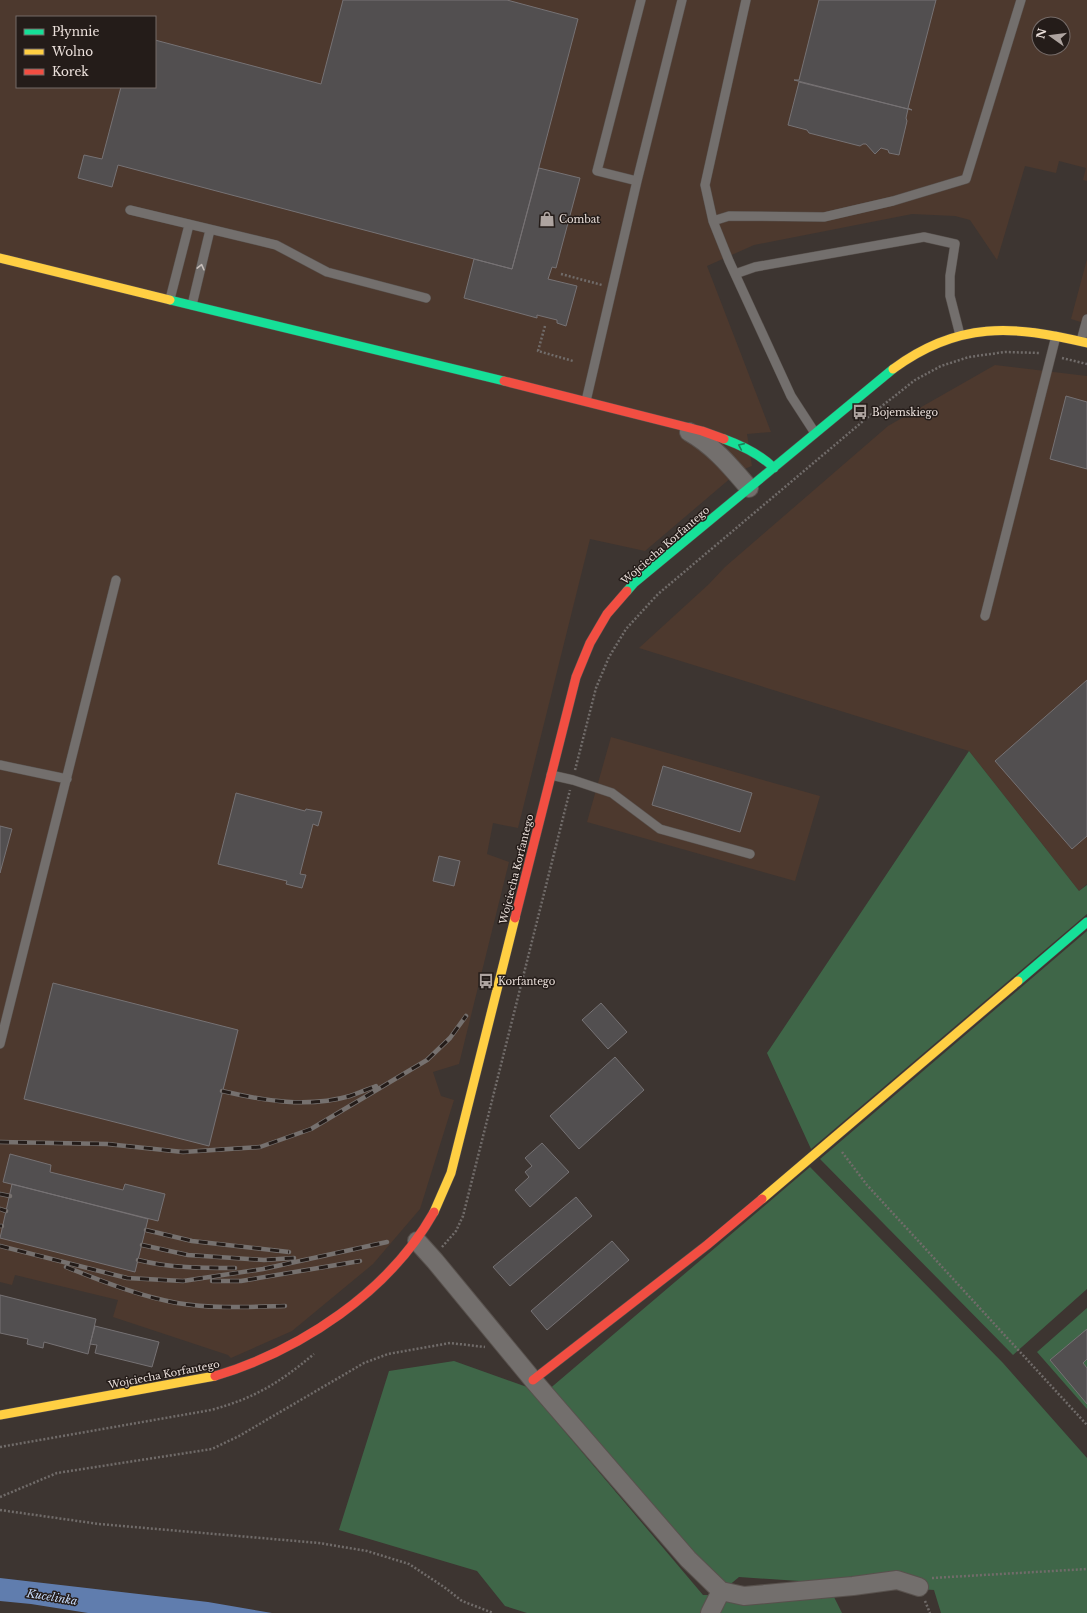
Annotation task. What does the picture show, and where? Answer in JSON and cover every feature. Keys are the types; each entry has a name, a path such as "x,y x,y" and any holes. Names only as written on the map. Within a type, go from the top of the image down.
{"street":[{"path":"0,258 586,401 702,431 745,447 765,459 774,468"},
{"name":"Wojciecha Korfantego","path":"0,1415 208,1378 233,1371 286,1349 312,1334 348,1307 386,1275 417,1241 434,1214 444,1194 451,1173 576,677 590,643 608,614 634,583 883,376 920,351 960,335 992,330 1012,329 1033,331 1084,342"},
{"path":"674,424 703,440 726,460 749,488"},
{"path":"534,1380 708,1245 1087,922"},
{"path":"417,1241 688,1559 721,1591 744,1596 853,1586 897,1580 924,1583"},
{"path":"710,1613 721,1591"}],"lane":[{"path":"637,181 597,172 641,0"},
{"path":"586,401 637,181 682,0"},
{"path":"746,0 705,185 713,220 735,274 791,396 815,433"},
{"path":"713,220 729,216 824,217 893,201 966,179 1021,0"},
{"path":"130,210 276,245 327,272 426,298"},
{"path":"170,299 189,225"},
{"path":"192,305 210,230"},
{"path":"735,274 755,267 924,237 955,244 950,276 950,296 960,335"},
{"path":"1084,342 1087,319"},
{"path":"985,616 1056,336"},
{"path":"0,1044 116,580"},
{"path":"0,765 67,779"},
{"path":"552,775 573,780 612,793 660,829 750,854"}],"path":[{"path":"561,274 612,288"},
{"path":"545,326 538,351 573,361"},
{"path":"432,1257 450,1239 463,1216 591,706 603,670 616,644 626,629 658,594 868,417 915,380 941,366 982,354 1019,352 1050,355 1087,364"},
{"path":"832,1139 867,1185 1087,1425"},
{"path":"0,1497 57,1473 212,1449 239,1436 364,1363 388,1354 450,1342 509,1350"},
{"path":"0,1447 211,1410 226,1406 251,1397 279,1382 320,1350"},
{"path":"0,1510 99,1524 319,1543 367,1551 409,1564 444,1586 462,1601 493,1613"},
{"path":"924,1583 1087,1569"}],"shaded area":[{"path":"0,0 1087,0 1087,181 1083,180 1086,168 1059,161 1056,173 1025,166 997,260 970,220 955,216 912,214 754,245 707,266 771,432 747,434 752,466 739,471 645,551 590,539 518,828 493,823 487,854 509,862 459,1064 433,1072 441,1096 454,1100 420,1209 373,1264 292,1331 231,1358 228,1355 113,1317 118,1300 15,1275 12,1285 0,1282"},
{"path":"1087,259 1087,324 1071,319"},
{"path":"995,365 1087,376 1087,884 1079,891 969,751 639,648 709,584 725,567 888,426"},
{"path":"611,737 820,796 795,881 587,822"}],"green space":[{"path":"969,751 1079,891 1087,885 1087,914 811,1149 767,1053"},
{"path":"1087,931 1087,1289 1013,1355 820,1159"},
{"path":"810,1167 1003,1363 1087,1458 1087,1613 941,1613 934,1590 739,1577 721,1592 547,1391"},
{"path":"1087,1308 1087,1409 1037,1352"},
{"path":"454,1361 527,1387 703,1595 834,1597 842,1613 527,1613 505,1606 477,1571 339,1530 389,1371"}],"water":[{"name":"Kucelinka","path":"0,1578 208,1602 272,1613 88,1613 31,1604 0,1601"}],"building":[{"path":"343,0 507,0 578,19 512,269 118,165 112,187 78,178 84,155 102,159 121,88 156,88 156,40 321,84"},
{"path":"819,0 936,0 908,108 912,110 794,80 799,80"},
{"path":"799,82 908,109 906,118 907,121 899,155 889,153 888,150 881,148 875,154 866,144 860,146 809,133 807,130 788,125"},
{"name":"Combat","path":"539,168 580,178 556,268 552,267 548,279 577,286 566,326 557,323 557,320 537,315 537,318 464,298 474,259 512,269"},
{"path":"1066,396 1087,402 1087,469 1050,459"},
{"path":"1087,680 1087,836 1072,849 995,761"},
{"path":"663,766 752,793 740,832 652,805"},
{"path":"236,793 305,811 306,809 322,812 318,826 313,824 300,874 306,875 302,888 286,884 287,881 218,864"},
{"path":"0,826 12,829 0,873"},
{"path":"439,856 460,861 454,886 433,881"},
{"path":"53,983 238,1030 209,1146 24,1099"},
{"path":"601,1003 627,1032 608,1049 582,1020"},
{"path":"615,1057 644,1090 579,1149 550,1116"},
{"path":"542,1143 569,1172 530,1207 515,1190 529,1177 525,1172 532,1166 525,1158"},
{"path":"10,1154 51,1165 50,1172 123,1190 125,1184 165,1194 158,1221 3,1182"},
{"path":"12,1184 148,1219 135,1272 0,1238"},
{"path":"576,1197 592,1216 510,1286 493,1267"},
{"path":"612,1241 629,1260 547,1330 531,1311"},
{"path":"0,1295 96,1319 88,1354 44,1342 43,1348 27,1344 28,1339 0,1333"},
{"path":"95,1326 159,1342 152,1367 95,1353 97,1345 90,1344"},
{"path":"1087,1329 1087,1359 1083,1363 1087,1368 1087,1404 1050,1360"}],"railway":[{"path":"0,1142 107,1144 183,1152 260,1147 311,1129 427,1060 450,1038 466,1016"},
{"path":"222,1091 254,1098 286,1102 318,1102 350,1096 376,1086"},
{"path":"0,1194 10,1196"},
{"path":"0,1209 6,1211"},
{"path":"146,1230 192,1241 289,1252"},
{"path":"0,1246 127,1278 183,1281 263,1269 387,1242"},
{"path":"142,1245 188,1255 264,1260 294,1258"},
{"path":"138,1260 150,1263 198,1268 235,1268"},
{"path":"212,1281 241,1281 360,1261"},
{"path":"66,1267 134,1292 177,1303 217,1307 285,1306"}],"traffic: fast":[{"path":"170,300 504,381"},
{"path":"627,591 634,583 893,369"},
{"path":"724,439 751,451 774,468"},
{"path":"1018,981 1087,922"}],"traffic: slow":[{"path":"0,258 170,300"},
{"path":"893,369 917,353 940,342 963,335 987,331 1035,333 1087,343"},
{"path":"434,1212 451,1173 515,918"},
{"path":"762,1199 1018,981"},
{"path":"0,1415 215,1376"}],"traffic: jam":[{"path":"504,381 702,431 724,439"},
{"path":"515,918 576,677 590,643 607,614 627,591"},
{"path":"533,1380 707,1245 762,1199"},
{"path":"215,1376 247,1365 279,1351 310,1334 340,1314 368,1292 393,1268 415,1241 434,1212"}],"place":[{"name":"Combat","path":"547,219"},
{"name":"Bojemskiego","path":"860,412"},
{"name":"Korfantego","path":"486,981"}]}
